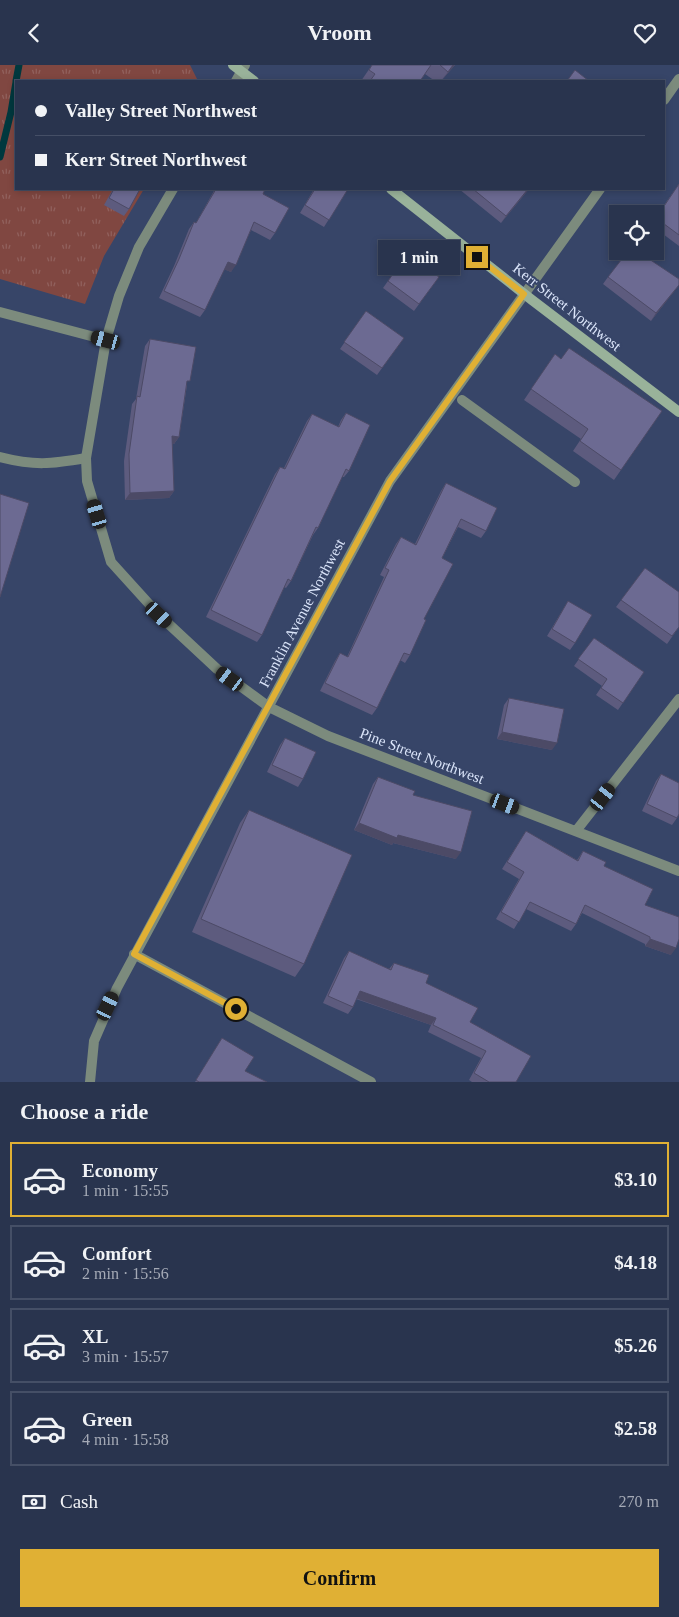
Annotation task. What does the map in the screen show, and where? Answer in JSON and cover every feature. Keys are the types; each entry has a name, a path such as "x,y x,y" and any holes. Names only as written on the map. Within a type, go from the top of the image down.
{"street":[{"path":"236,80 240,67 253,80"},
{"path":"665,99 679,79"},
{"name":"Pine Street Northwest","path":"172,190 140,247 119,296 106,340 86,458 87,481 111,562 159,615 218,669 269,707 328,736 679,871"},
{"name":"Kerr Street Northwest","path":"392,190 524,294 679,412"},
{"name":"Franklin Avenue Northwest","path":"90,1082 94,1041 116,988 390,481 599,190"},
{"path":"0,312 106,340"},
{"path":"462,400 576,482"},
{"path":"0,457 24,463 52,464 86,458"},
{"path":"576,831 679,699"},
{"path":"134,954 371,1082"}],"green space":[{"path":"0,65 190,65 198,80 15,80 15,190 143,190 104,256 85,304 0,279"}],"building":[{"path":"372,65 431,65 421,80 371,80 375,74 369,70"},
{"path":"440,65 453,65 448,72"},
{"path":"575,70 588,80 568,80"},
{"path":"679,184 679,235 664,224 664,206"},
{"path":"113,190 139,190 129,209 109,198"},
{"path":"215,190 265,190 263,194 289,208 275,233 254,222 236,265 228,262 205,310 164,291 194,222 196,223"},
{"path":"314,190 347,190 329,220 305,205"},
{"path":"474,190 527,190 506,216"},
{"path":"407,254 439,277 419,304 388,281"},
{"path":"621,260 650,260 679,279 679,285 656,313 608,277"},
{"path":"366,311 404,338 382,368 344,342"},
{"path":"150,339 196,347 190,381 187,381 179,437 172,436 174,491 130,493 129,454 137,396 140,397"},
{"path":"569,348 662,411 621,470 580,441 588,429 531,389 555,354 561,359"},
{"path":"346,413 370,425 349,471 346,469 318,528 316,527 291,581 288,579 262,635 211,610 280,467 285,469 312,414 339,427"},
{"path":"446,483 497,508 486,531 461,519 442,558 453,564 424,619 426,620 410,655 404,653 377,708 325,683 340,653 348,657 389,570 385,568 401,537 416,545"},
{"path":"0,494 29,503 0,597"},
{"path":"645,568 679,592 679,627 672,636 621,600"},
{"path":"568,601 592,615 575,643 552,629"},
{"path":"594,638 644,672 623,703 601,688 607,679 578,659"},
{"path":"509,698 564,709 557,743 502,732"},
{"path":"285,738 316,752 303,779 272,765"},
{"path":"661,774 679,783 679,814 677,818 647,804"},
{"path":"378,777 415,791 413,795 472,811 461,852 398,835 397,838 359,823"},
{"path":"249,810 352,855 304,964 201,919"},
{"path":"526,831 578,861 583,851 606,862 604,866 653,889 645,905 679,917 679,939 676,948 650,939 650,937 585,905 576,924 530,902 519,922 501,912 524,872 507,862"},
{"path":"349,951 391,970 394,963 429,975 426,983 478,1008 470,1022 531,1056 516,1082 489,1082 474,1073 486,1051 433,1025 436,1018 360,991 353,1007 328,996"},
{"path":"222,1038 254,1057 245,1071 267,1082 199,1082 196,1080"}],"waterway":[{"path":"16,80 19,65"},
{"path":"0,157 15,88"}],"route":[{"path":"236,1009 134,954 390,481 524,294 477,257"}]}
